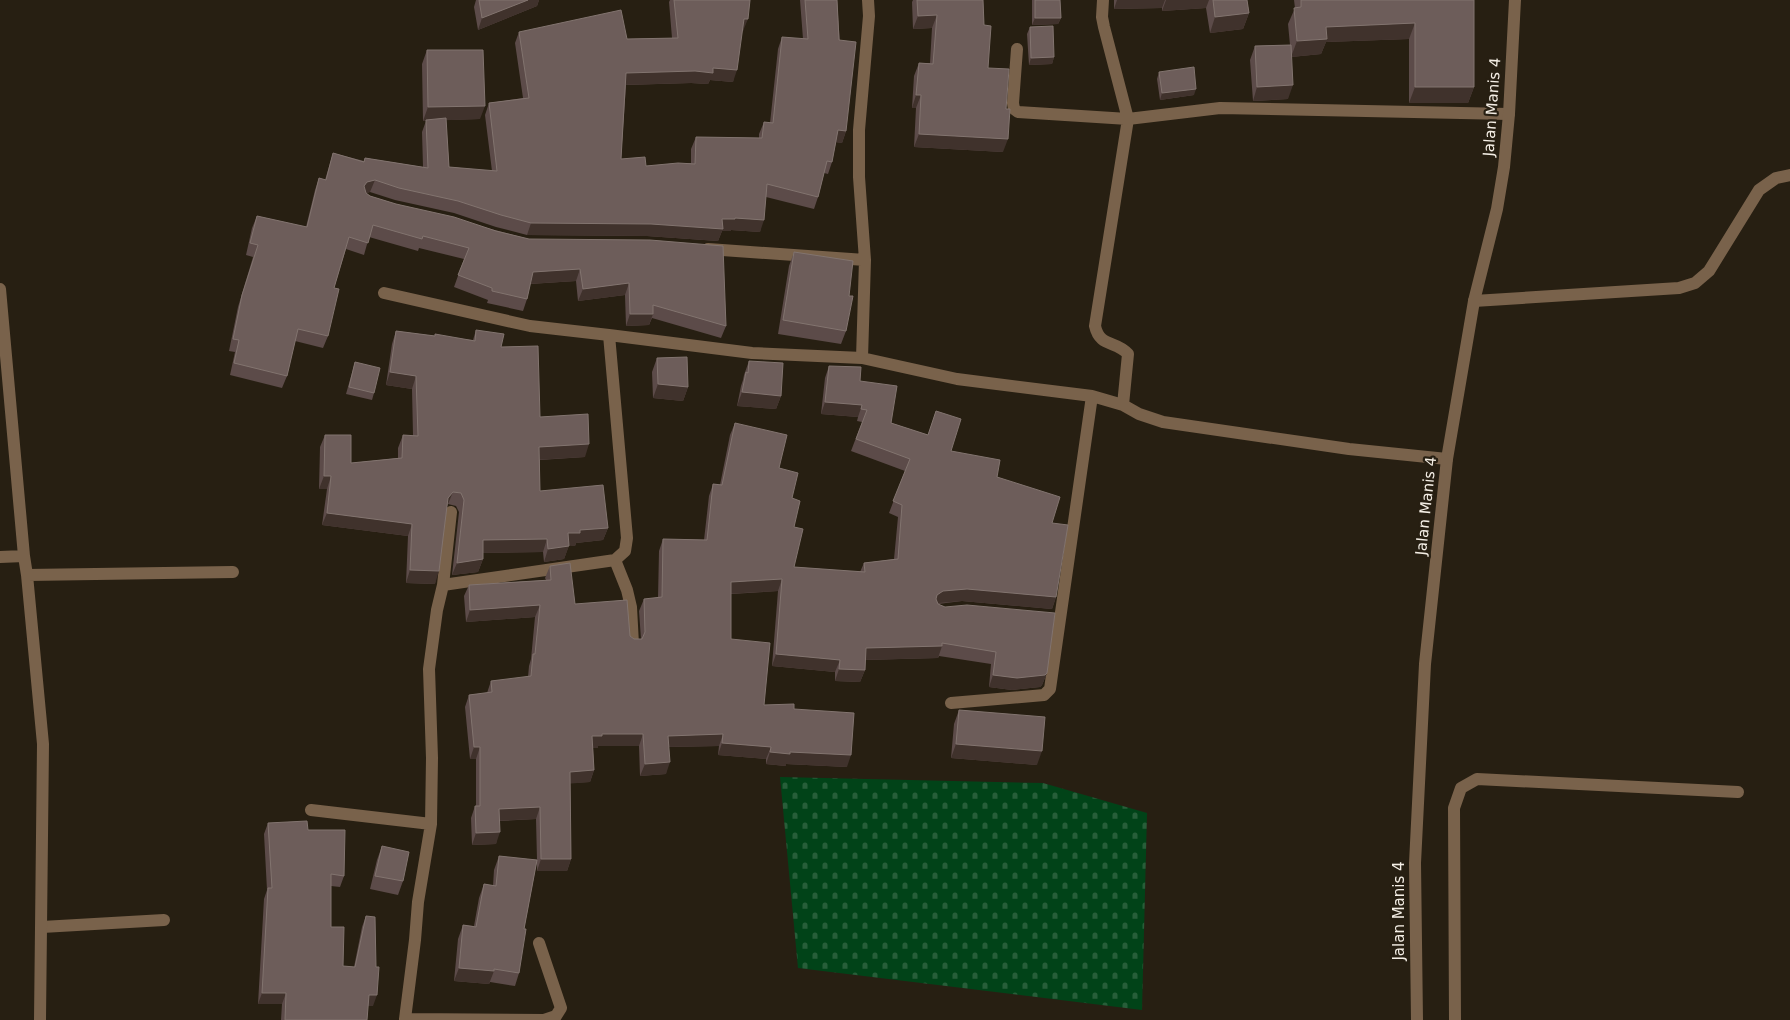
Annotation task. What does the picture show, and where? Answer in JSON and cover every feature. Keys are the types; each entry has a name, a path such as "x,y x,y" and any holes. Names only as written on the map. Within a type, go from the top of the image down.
{"street":[{"path":"862,358 865,260 859,177 859,130 869,16 868,0"},
{"path":"1104,0 1102,17 1104,27 1128,119 1095,326 1097,334 1102,340 1125,350 1128,354 1123,405"},
{"name":"Jalan Manis 4","path":"1417,1020 1415,863 1425,664 1447,459 1474,301 1497,210 1504,167 1516,0"},
{"path":"1017,49 1013,103 1014,109 1018,112 1128,119 1220,108 1509,114"},
{"path":"1474,301 1679,288 1696,283 1709,271 1760,190 1776,178 1790,175"},
{"path":"695,248 865,260"},
{"path":"0,289 43,744 40,1020"},
{"path":"384,292 530,326 752,353 862,358 957,379 1092,396 1123,405 1140,414 1163,422 1348,449 1447,459"},
{"path":"443,585 482,581 615,560 625,551 627,538 609,335"},
{"path":"951,703 1044,695 1050,689 1057,617 1092,396"},
{"path":"451,512 443,585 437,610 429,669 432,758 431,824 418,902 416,940 405,1019 544,1020 556,1016 560,1008 539,943"},
{"path":"0,557 24,556"},
{"path":"615,560 627,590 631,607 633,644"},
{"path":"28,576 233,572"},
{"path":"1455,1020 1454,808 1461,788 1478,779 1738,792"},
{"path":"311,810 431,824"},
{"path":"42,927 164,920"}],"green space":[{"path":"780,777 1043,783 1147,813 1142,1010 798,968"}],"building":[{"path":"479,0 528,0 482,18"},
{"path":"674,0 750,0 748,19 744,19 737,70 713,68 713,73 695,71 626,73 621,159 645,157 646,166 678,163 695,164 696,137 762,138 764,122 773,123 782,37 808,39 805,0 837,0 839,40 856,42 846,131 838,130 832,162 827,161 818,197 767,184 764,220 722,219 723,229 651,224 531,223 458,201 399,188 375,180 367,182 364,186 366,193 370,196 454,217 496,231 529,239 650,240 723,246 726,326 653,305 653,314 630,314 629,283 583,289 580,269 533,272 527,299 492,291 492,288 458,275 469,248 423,236 422,239 373,225 368,243 349,237 334,288 339,289 328,336 298,329 287,376 234,363 239,340 233,339 242,295 258,245 250,243 257,216 307,227 319,178 326,180 333,153 364,162 365,158 428,168 426,120 446,118 449,167 497,171 489,103 529,98 519,32 621,10 627,39 678,38"},
{"path":"917,0 983,0 984,25 991,26 988,68 1009,69 1006,109 1010,109 1008,139 919,134 921,95 916,95 919,63 933,64 937,15 918,16"},
{"path":"1035,0 1060,0 1061,18 1035,18"},
{"path":"1213,0 1247,0 1249,13 1215,17"},
{"path":"1301,0 1474,0 1474,87 1415,87 1415,23 1326,27 1327,39 1297,41 1294,8 1301,7"},
{"path":"1053,26 1054,57 1031,58 1030,27"},
{"path":"1291,45 1293,85 1257,87 1255,46"},
{"path":"427,50 483,50 485,106 428,107"},
{"path":"1194,67 1196,89 1162,93 1159,72"},
{"path":"794,252 853,261 849,296 853,296 846,331 783,320"},
{"path":"476,330 504,334 501,347 538,346 540,417 588,414 589,444 539,447 540,491 603,485 608,528 568,533 569,546 548,549 547,539 483,540 483,559 457,563 464,500 461,493 453,492 448,498 439,571 410,570 412,524 327,513 331,476 324,476 325,435 351,435 351,463 402,458 403,435 418,436 416,376 390,372 396,331 435,336 435,334 475,341"},
{"path":"687,357 688,387 658,384 657,358"},
{"path":"749,361 783,363 781,396 742,392 746,372 748,373"},
{"path":"355,362 380,368 374,393 349,387"},
{"path":"829,366 861,367 860,381 897,386 891,423 928,435 936,411 961,419 951,451 1000,460 997,477 1060,497 1052,523 1068,525 1056,597 967,589 943,591 937,595 936,599 938,604 945,607 967,605 1055,613 1047,673 1045,675 1017,678 993,675 996,652 942,643 942,646 866,648 865,670 839,669 840,660 776,654 782,579 731,582 731,639 770,643 764,705 794,704 794,709 854,713 851,755 770,752 771,747 722,743 723,734 668,736 670,762 645,764 643,734 602,734 602,736 592,736 594,770 570,772 571,859 541,859 540,807 499,809 500,832 476,833 475,806 480,806 480,747 474,747 469,695 492,692 491,681 531,676 540,605 470,610 469,585 551,580 550,566 570,563 575,604 627,600 630,636 634,639 642,639 645,632 644,599 662,597 663,539 707,540 713,484 722,485 735,423 787,435 779,468 798,473 792,498 800,501 794,527 803,529 794,567 865,572 864,563 898,559 902,505 893,501 910,459 856,439 867,410 861,409 862,405 825,402"},
{"path":"959,710 1045,717 1042,751 956,744"},
{"path":"307,821 308,830 345,830 344,876 331,874 331,927 344,927 343,966 355,967 366,916 375,917 376,967 379,967 377,995 369,995 367,1020 285,1020 286,993 262,993 268,888 272,888 268,823"},
{"path":"382,846 409,852 403,881 375,876"},
{"path":"499,856 537,860 524,929 526,929 519,973 494,969 494,971 459,968 463,925 476,927 484,884 496,886"}]}
